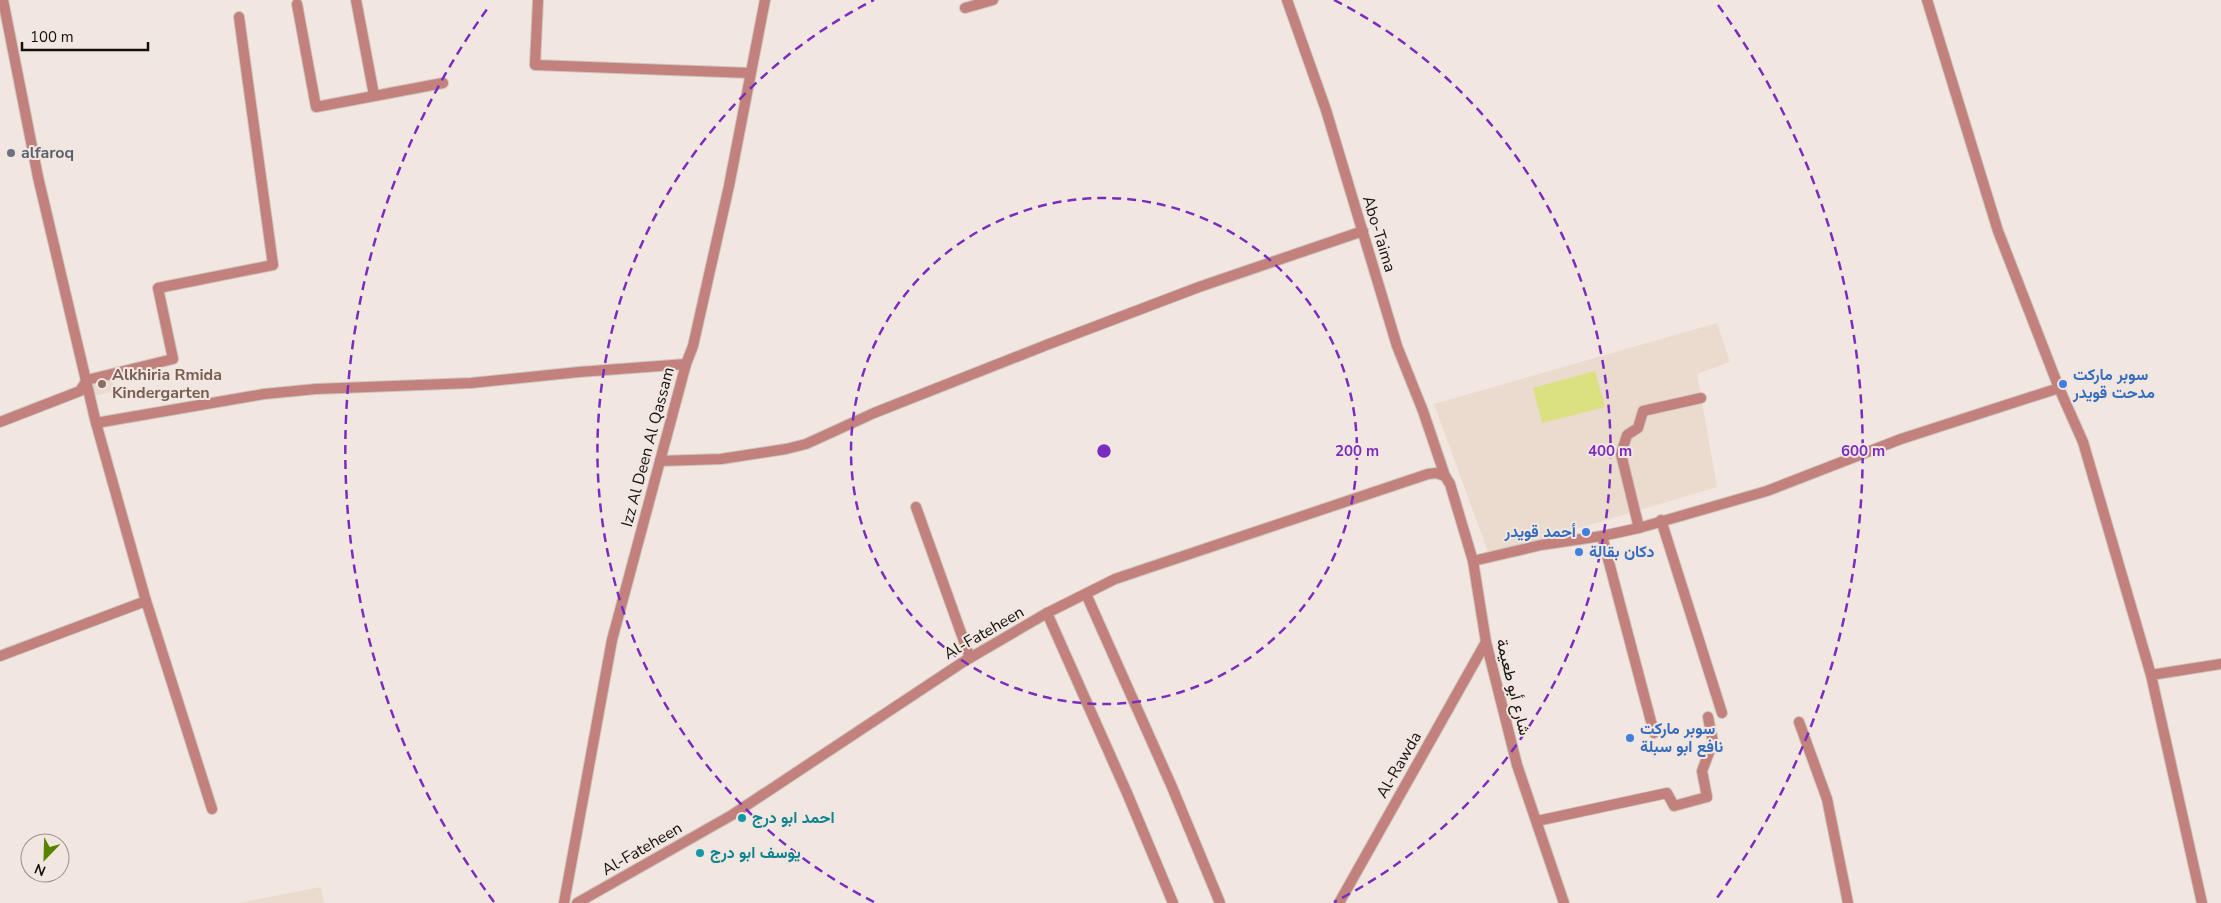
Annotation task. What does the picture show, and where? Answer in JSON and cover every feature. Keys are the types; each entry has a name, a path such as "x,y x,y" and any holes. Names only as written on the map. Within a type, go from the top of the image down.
{"street":[{"path":"3,0 38,178 96,423 146,601 212,809"},
{"path":"356,0 374,95"},
{"path":"538,0 535,65 750,73"},
{"name":"Izz Al Deen Al Qassam","path":"564,903 612,640 686,364 693,346 729,186 764,0"},
{"path":"965,8 993,0"},
{"name":"Abo-Taima","path":"1287,0 1326,110 1397,346 1424,411 1445,476"},
{"path":"1927,0 1998,231 2059,388 2083,442 2151,675 2202,903"},
{"path":"297,4 316,107 443,83"},
{"path":"0,421 80,391 87,380 173,359 158,288 274,265 239,17"},
{"path":"660,461 721,459 806,444 843,425 1199,287 1363,231"},
{"path":"96,423 264,394 326,388 471,383 686,364"},
{"path":"1473,561 1541,545 1602,536 1638,528 1767,491 1901,440 2059,388"},
{"path":"1638,528 1620,454 1627,435 1638,428 1643,411 1701,398"},
{"name":"Al-Fateheen","path":"577,903 732,815 970,658 1047,613 1115,579 1428,474 1436,473 1445,476"},
{"name":"شارع أبو طعيمة","path":"1445,476 1450,484 1473,561 1486,642 1517,765 1564,903"},
{"path":"916,507 970,658"},
{"path":"1661,520 1722,714"},
{"path":"1602,536 1654,733"},
{"path":"1086,594 1172,787 1220,903"},
{"path":"0,656 146,601"},
{"path":"1047,613 1127,793 1173,903"},
{"name":"Al-Rawda","path":"1339,903 1486,642"},
{"path":"2151,675 2221,664"},
{"path":"1537,821 1667,793 1674,806 1707,797 1702,771 1713,742 1708,717"},
{"path":"1799,722 1827,799 1848,903"}],"shaded area":[{"path":"1717,323 1730,362 1697,374 1717,487 1489,555 1434,404"},
{"name":"Alkhiria Rmida Kindergarten","path":"112,375 113,392 93,396 89,380"},
{"path":"321,887 324,903 238,903"}],"green space":[{"path":"1595,371 1605,407 1542,423 1533,388"}],"place":[{"name":"alfaroq","path":"11,153"},
{"name":"Alkhiria Rmida Kindergarten","path":"102,384"},
{"name":"سوبر ماركت مدحت قويدر","path":"2063,384"},
{"name":"أحمد قويدر","path":"1586,532"},
{"name":"دكان بقالة","path":"1579,552"},
{"name":"سوبر ماركت نافع ابو سبلة","path":"1630,738"},
{"name":"احمد ابو درج","path":"742,818"},
{"name":"يوسف ابو درج","path":"700,853"}]}
